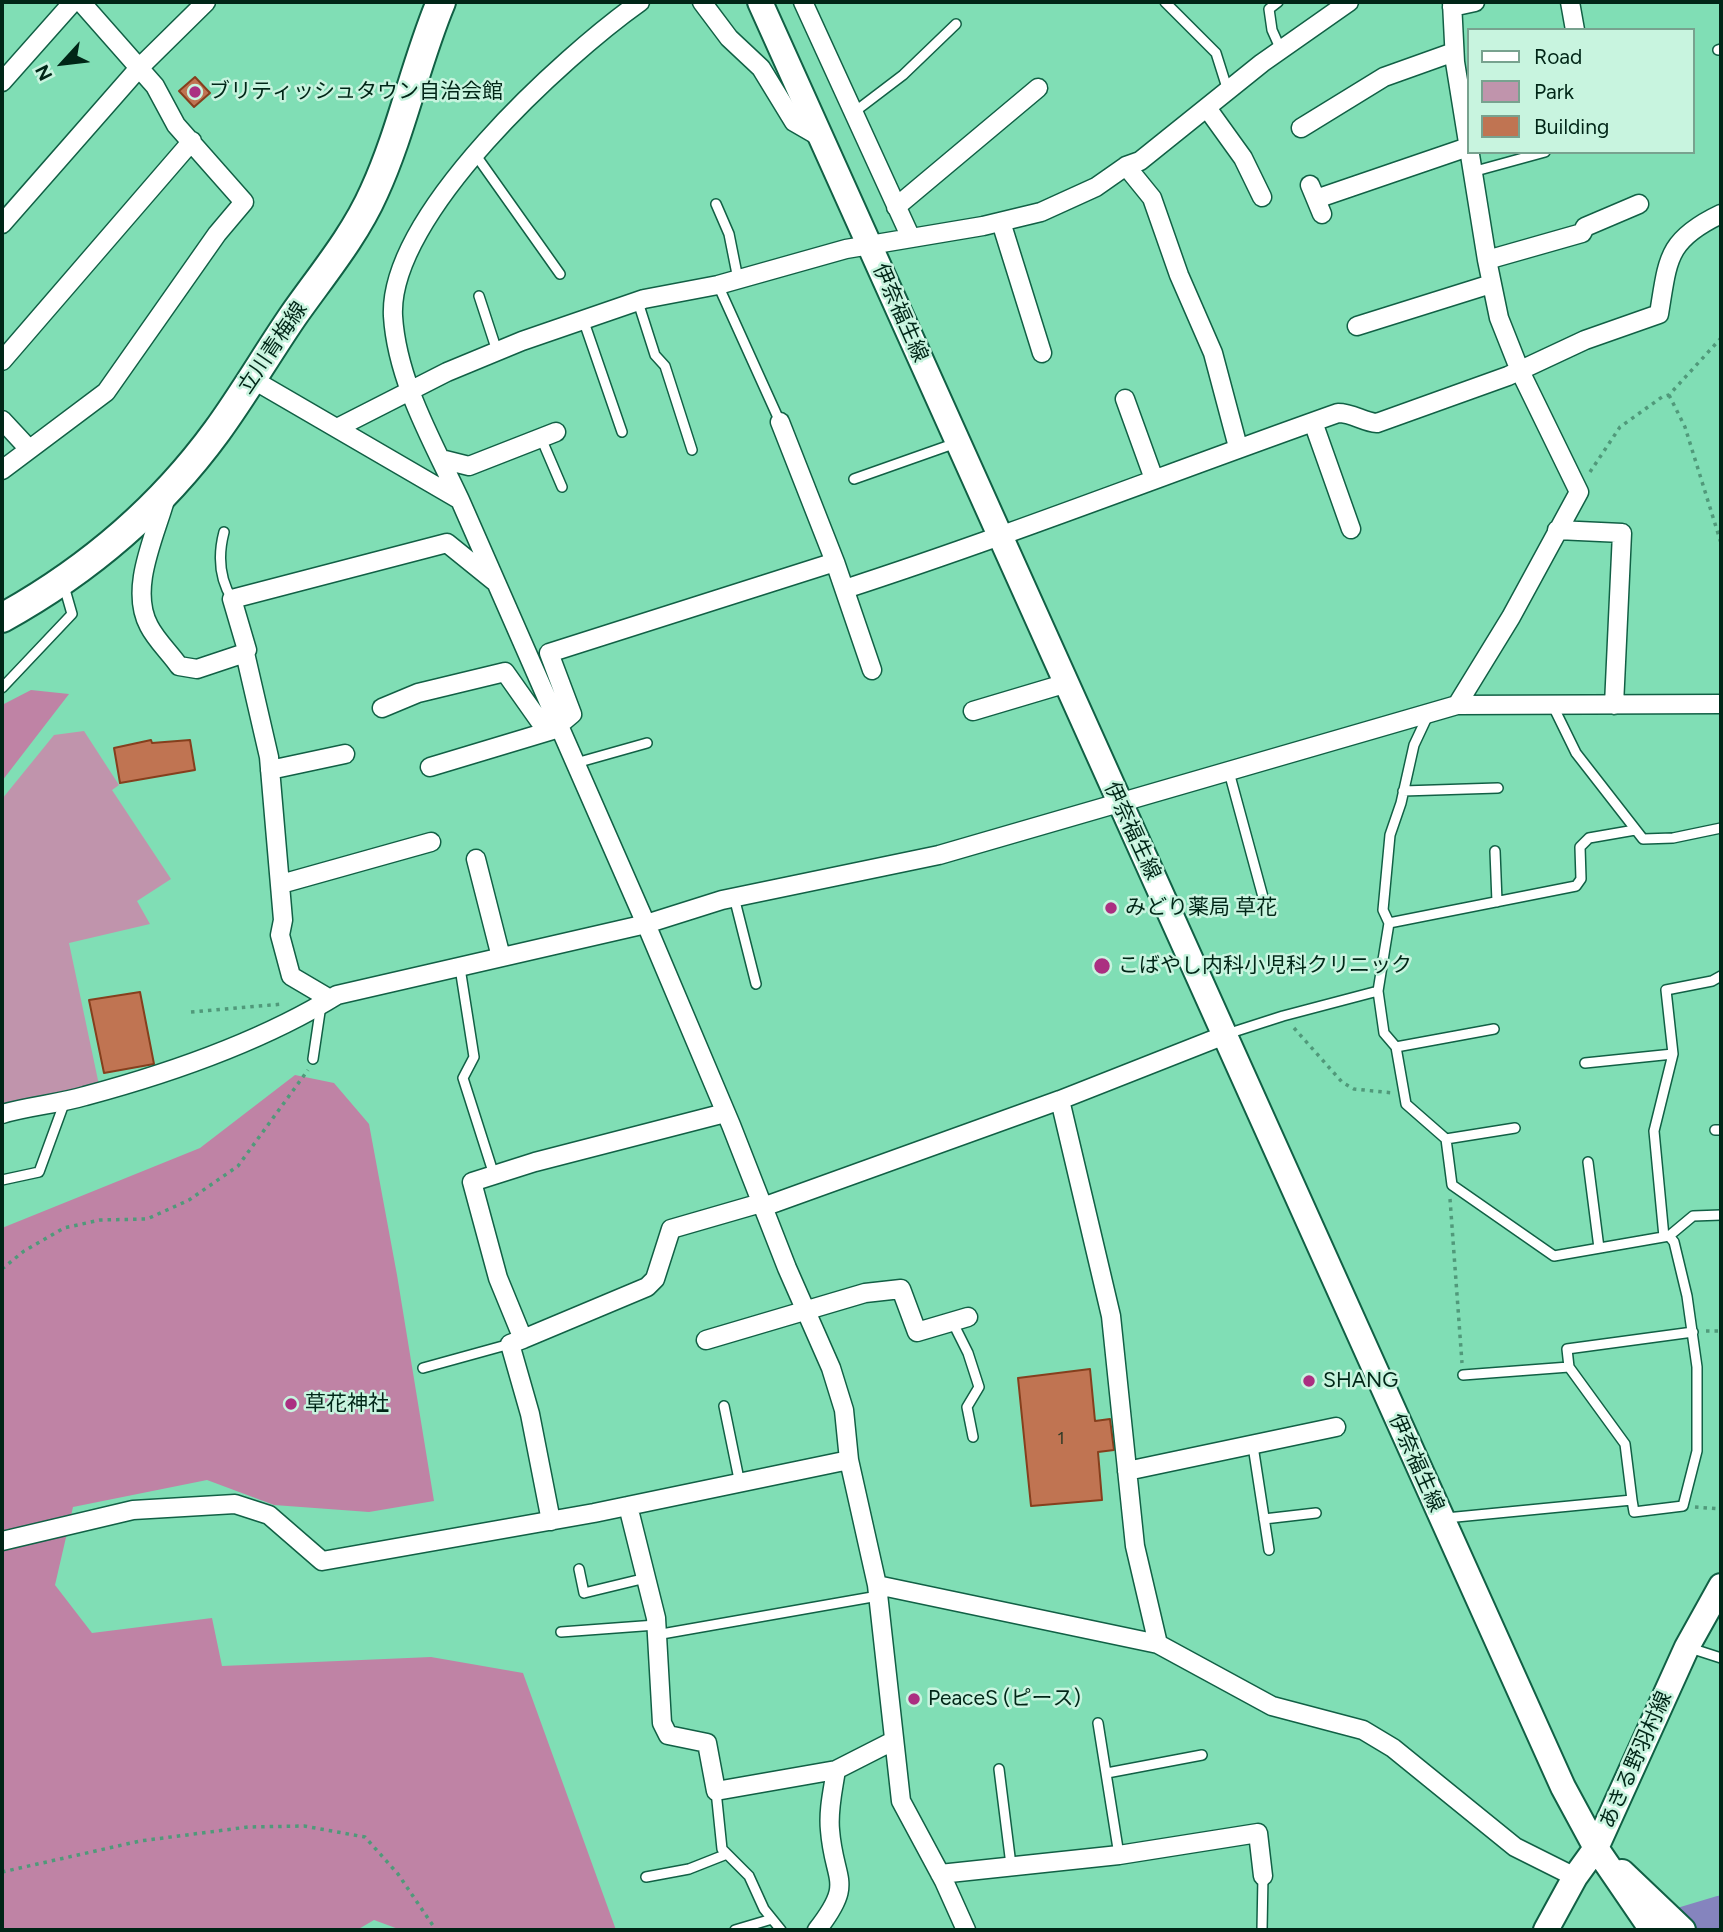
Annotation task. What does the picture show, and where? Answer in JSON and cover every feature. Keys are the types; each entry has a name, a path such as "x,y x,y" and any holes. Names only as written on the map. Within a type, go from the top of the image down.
{"main road":[{"name":"立川青梅線","path":"2,618 64,582 97,557 169,486 216,433 355,229 374,192 396,134 418,57 440,2"},
{"name":"伊奈福生線","path":"760,2 1563,1787 1596,1848 1654,1921 1683,1930"},
{"name":"あきる野羽村線","path":"1546,1930 1575,1877 1596,1848 1687,1647 1721,1586"}],"street":[{"path":"2,82 73,2"},
{"path":"2,470 106,392 217,234 244,202 176,124 155,86 81,2"},
{"path":"2,224 138,69 206,2"},
{"path":"640,2 594,35 475,153 424,225 402,271 393,313 398,351 410,391 646,924 786,1268 831,1368 844,1410 849,1460 877,1590 901,1801 966,1930"},
{"path":"702,2 729,38 761,68 794,122 820,137"},
{"path":"803,2 911,238"},
{"path":"337,428 447,372 497,351 638,302 718,285 870,244 1001,222 1041,212 1096,187 1126,166 1140,161 1228,91 1349,2"},
{"path":"1316,199 1468,147 1454,52 1452,4 1475,2"},
{"path":"1570,2 1575,28"},
{"path":"1301,128 1384,77 1454,52"},
{"path":"896,207 1038,88"},
{"path":"1207,108 1243,158 1262,197"},
{"path":"2,360 192,141"},
{"path":"1457,705 1511,617 1579,492 1520,371 1499,318 1486,260 1469,154"},
{"path":"1126,166 1152,198 1179,275 1213,353 1238,447"},
{"path":"1486,260 1582,233 1586,227 1639,204"},
{"path":"845,589 1000,537 1238,447 1313,422 1347,413 1366,422 1377,423 1520,371 1585,340 1659,314 1669,255 1685,237 1721,214"},
{"path":"1001,222 1042,353"},
{"path":"1357,326 1491,284"},
{"path":"252,379 460,500"},
{"path":"1125,399 1154,478"},
{"path":"2,420 29,449"},
{"path":"780,422 835,562 872,670"},
{"path":"1313,422 1351,529"},
{"path":"441,459 469,466 548,435"},
{"path":"169,486 143,579 141,600 149,626 179,666 197,669 244,653"},
{"path":"1557,530 1622,533 1614,705"},
{"path":"325,1002 291,976 280,935 284,920 270,770 244,653 247,650 232,599 447,543 497,583"},
{"path":"430,767 553,730 572,714 549,653 835,562"},
{"path":"382,708 418,693 505,672 541,723 559,725"},
{"path":"973,711 1066,683"},
{"path":"2,1114 65,1101 157,1074 229,1048 337,995 646,924 734,897 939,855 1457,705 1721,704"},
{"path":"270,770 345,754"},
{"path":"281,884 431,842"},
{"path":"476,859 501,957"},
{"path":"516,1342 647,1287 655,1279 671,1228 762,1205 1060,1100 1225,1035"},
{"path":"1060,1100 1111,1316 1136,1546 1158,1644"},
{"path":"551,1521 516,1342 472,1182 725,1113"},
{"path":"706,1340 866,1293 901,1289 917,1332 960,1319"},
{"path":"1127,1471 1336,1427"},
{"path":"2,1541 133,1510 235,1504 269,1515 322,1561 551,1521 849,1460"},
{"path":"628,1506 656,1630 664,1730 668,1735 707,1743 716,1791 836,1770 893,1741"},
{"path":"877,1590 1158,1644 1272,1706 1363,1730 1393,1748 1515,1847 1575,1877"},
{"path":"817,1930 836,1906 840,1892 830,1829 836,1770"},
{"path":"940,1874 1119,1855 1258,1833 1263,1876"}],"lane":[{"path":"1165,2 1216,53 1228,91"},
{"path":"1278,2 1269,9 1272,30 1282,50"},
{"path":"852,113 903,75 956,24"},
{"path":"475,153 560,274"},
{"path":"1472,172 1538,154"},
{"path":"716,204 729,234 738,279"},
{"path":"718,285 780,422"},
{"path":"480,296 497,351"},
{"path":"638,302 655,355 665,366 692,450"},
{"path":"584,322 622,432"},
{"path":"548,435 562,488"},
{"path":"854,479 958,443"},
{"path":"224,532 219,554 226,590 232,599"},
{"path":"2,688 72,614 64,582"},
{"path":"1552,704 1577,753 1643,839 1673,838 1719,828 1721,840"},
{"path":"1429,712 1414,745 1404,791 1390,835 1383,910 1389,923 1378,991 1384,1033 1395,1047 1405,1104 1446,1139 1452,1185 1554,1256 1667,1237 1693,1216 1721,1215"},
{"path":"576,763 647,743"},
{"path":"1229,772 1266,908"},
{"path":"1404,791 1498,788"},
{"path":"1389,923 1576,886 1581,879 1580,847 1589,838 1635,830"},
{"path":"1495,852 1497,902"},
{"path":"734,897 756,984"},
{"path":"460,968 474,1057 463,1078 495,1175"},
{"path":"1693,1332 1567,1349 1569,1367 1625,1444 1634,1512 1688,1507 1697,1451 1697,1367 1693,1332 1674,1242 1667,1237 1654,1131 1673,1054 1666,989 1712,981 1721,976"},
{"path":"1225,1035 1283,1016 1378,991"},
{"path":"313,1059 325,1002"},
{"path":"1395,1047 1494,1029"},
{"path":"1585,1063 1673,1054"},
{"path":"2,1180 39,1172 65,1101"},
{"path":"1446,1139 1515,1128"},
{"path":"1588,1162 1599,1248"},
{"path":"960,1319 979,1387 967,1407 973,1437"},
{"path":"423,1368 516,1342"},
{"path":"1463,1375 1569,1367"},
{"path":"724,1406 740,1484"},
{"path":"1253,1446 1269,1550"},
{"path":"1441,1518 1632,1500"},
{"path":"1264,1519 1316,1513"},
{"path":"579,1569 584,1593 646,1578"},
{"path":"561,1632 656,1630 877,1590"},
{"path":"1687,1647 1721,1658"},
{"path":"1098,1723 1119,1855"},
{"path":"1107,1773 1202,1755"},
{"path":"999,1769 1011,1865"},
{"path":"716,1791 719,1840 726,1854 749,1876 780,1930"},
{"path":"646,1877 689,1869 726,1854"},
{"path":"1262,1930 1263,1876"},
{"path":"735,1930 772,1919"}],"path":[{"path":"1579,492 1620,427 1662,397 1669,396 1721,338"},
{"path":"1669,396 1685,427 1721,543"},
{"path":"191,1012 293,1003"},
{"path":"1283,1016 1342,1082 1354,1089 1404,1094"},
{"path":"2,1269 24,1251 64,1227 100,1220 147,1219 189,1200 237,1166 294,1090 313,1059"},
{"path":"1452,1185 1449,1191 1463,1375"},
{"path":"1688,1507 1721,1509"},
{"path":"2,1872 140,1841 248,1827 303,1826 365,1837 398,1874 436,1930"}],"green space":[{"path":"84,731 119,785 112,790 171,879 137,901 150,924 69,943 99,1085 2,1108 2,799 54,735"}],"shaded area":[{"path":"31,690 69,694 2,781 2,705"},
{"path":"295,1075 334,1083 369,1124 434,1501 369,1512 274,1505 207,1480 73,1507 55,1585 92,1633 212,1618 222,1666 431,1657 523,1673 616,1930 401,1930 374,1920 357,1930 2,1930 2,1228 200,1148"}],"building":[{"name":"ブリティッシュタウン自治会館","path":"195,77 210,93 194,107 179,91"},
{"path":"151,740 152,743 190,740 195,770 120,783 114,748"},
{"path":"140,992 154,1064 104,1073 89,1000"},
{"path":"1090,1369 1095,1421 1110,1419 1114,1450 1098,1452 1102,1500 1031,1506 1018,1378"}],"waterway":[{"path":"1661,1930 1721,1912"}],"place":[{"name":"ブリティッシュタウン自治会館","path":"195,92"},
{"name":"みどり薬局 草花","path":"1111,908"},
{"name":"こばやし内科小児科クリニック","path":"1102,966"},
{"name":"SHANG","path":"1309,1381"},
{"name":"草花神社","path":"291,1404"},
{"name":"PeaceS (ピース)","path":"914,1699"}]}
